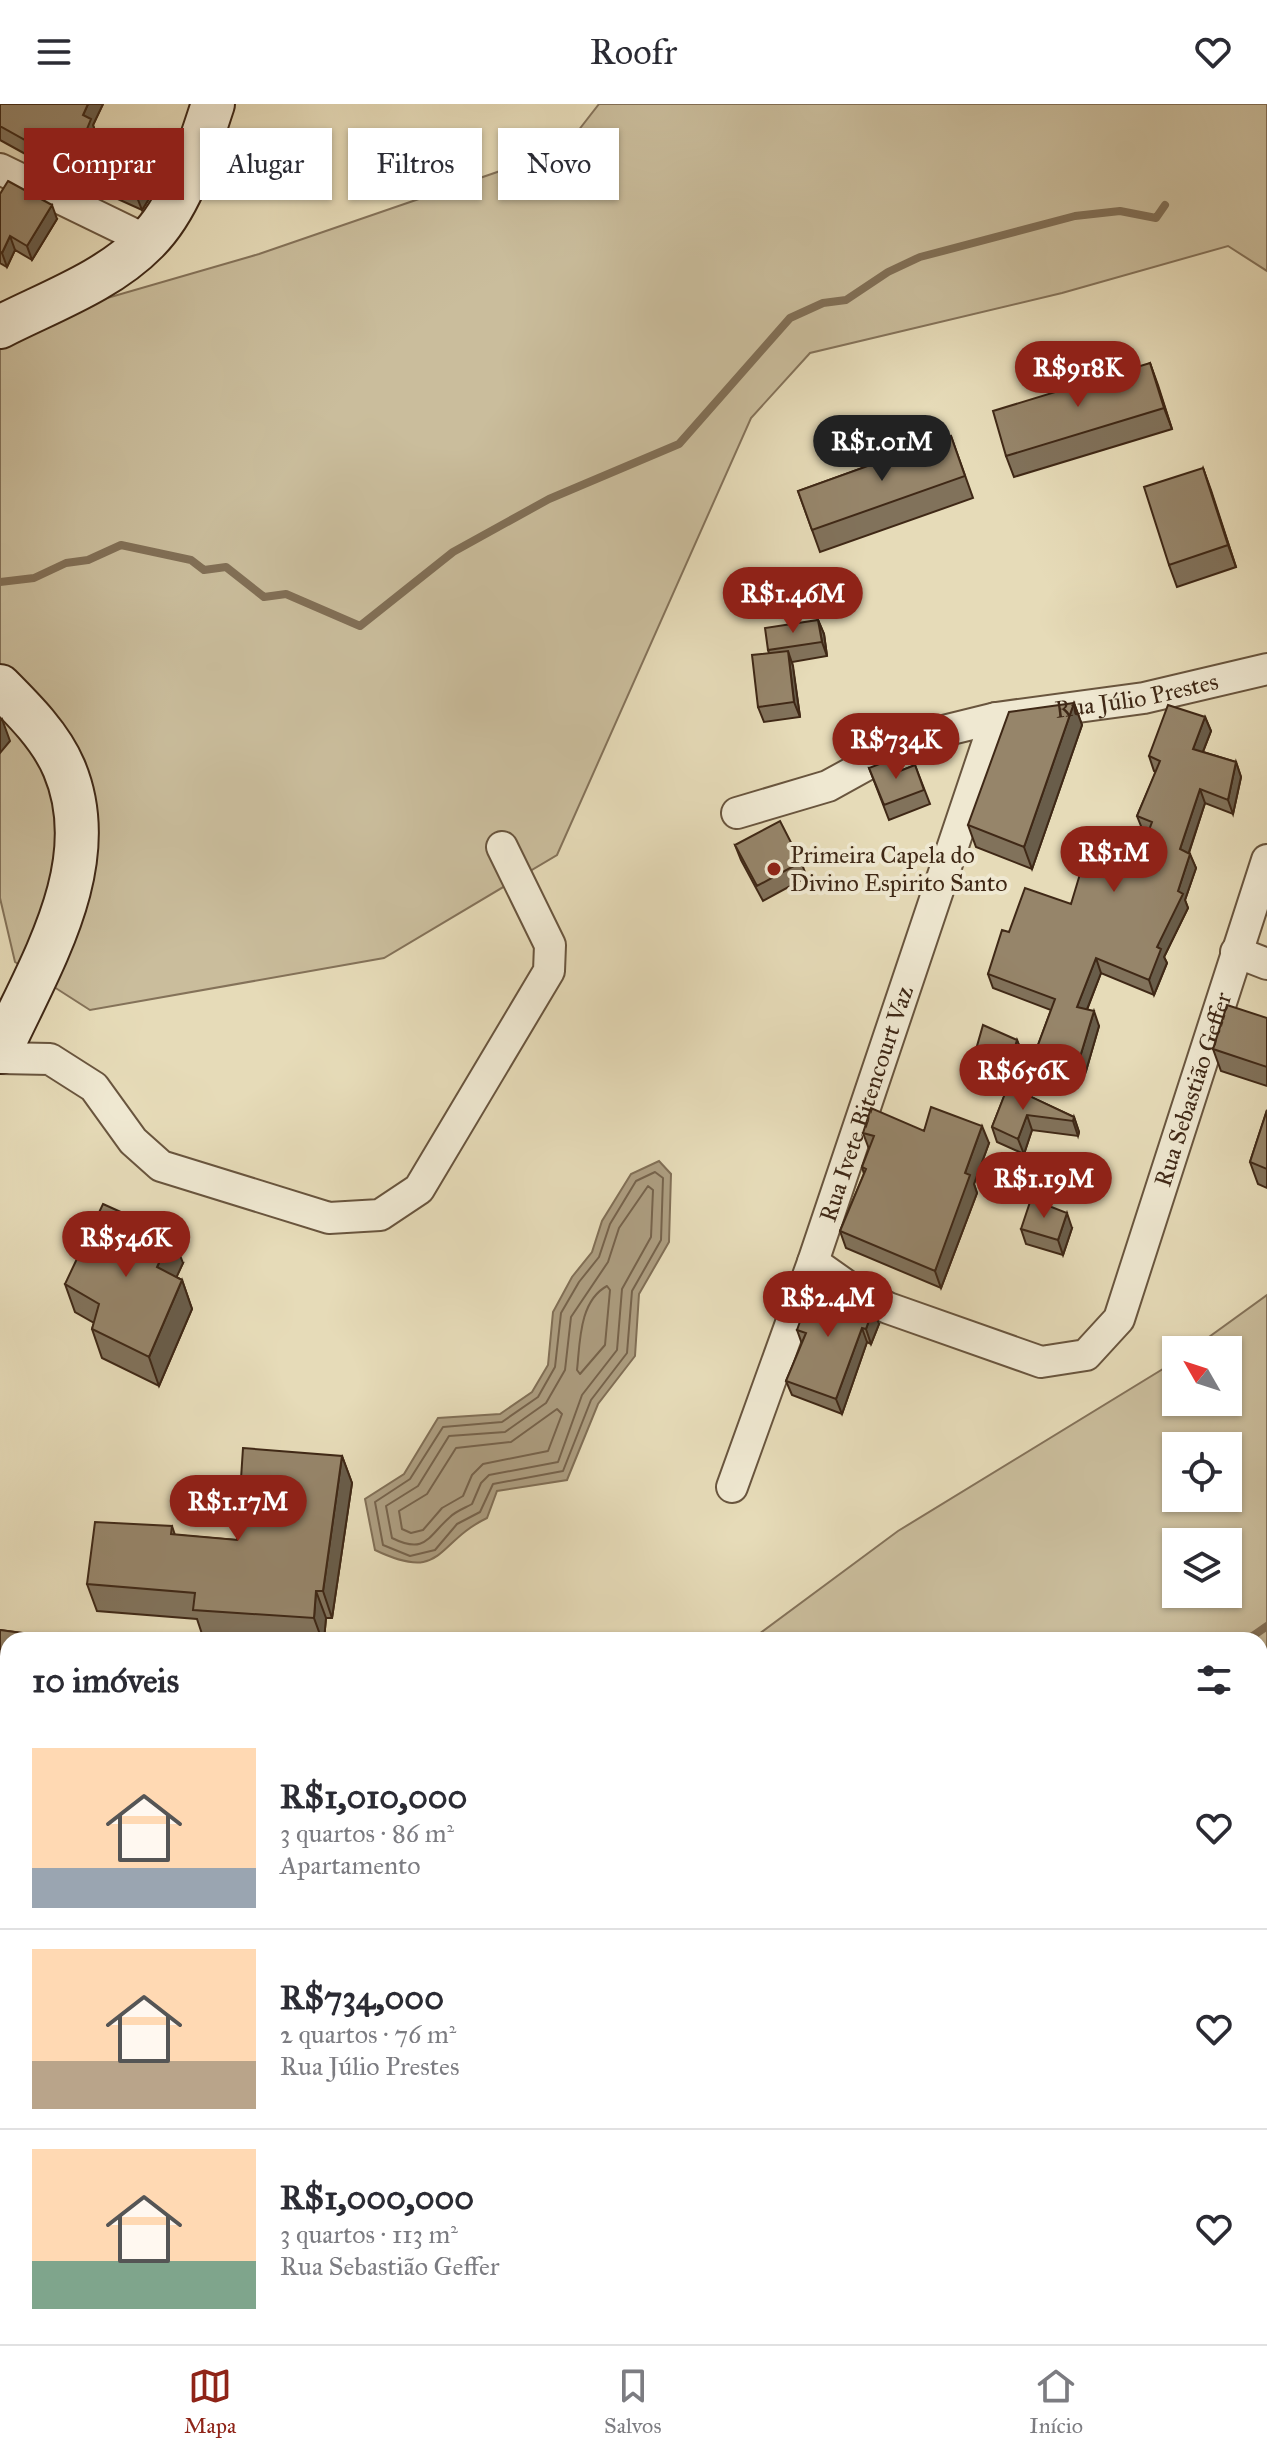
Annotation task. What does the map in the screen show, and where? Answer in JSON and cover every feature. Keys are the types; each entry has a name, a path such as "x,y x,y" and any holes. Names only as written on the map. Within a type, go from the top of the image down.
{"street":[{"path":"0,327 109,271 148,241 173,207 213,104"},
{"path":"0,169 148,241"},
{"name":"Rua Júlio Prestes","path":"737,813 828,786 915,738 996,718 1144,698 1267,669"},
{"path":"0,686 30,717 64,766 78,808 78,849 60,919 0,1052"},
{"name":"Rua Ivete Bitencourt Vaz","path":"732,1487 813,1262 996,718"},
{"path":"0,1058 50,1059 94,1087 133,1141 161,1166 329,1218 380,1215 419,1189 549,971 550,945 502,847"},
{"name":"Rua Sebastião Geffer","path":"813,1262 847,1286 888,1308 1041,1362 1086,1355 1119,1319 1267,860"},
{"path":"1236,952 1267,964"}],"shaded area":[{"path":"599,104 1267,104 1267,271 1228,246 1062,293 810,353 751,418 557,855 384,958 90,1010 15,962 0,898 0,329 259,254 416,200 482,200 482,177 498,172 498,200 619,200 619,128 580,128"},
{"path":"1267,1295 1267,1632 762,1632 898,1531 1162,1370 1162,1416 1242,1416 1242,1336 1210,1336"}],"water":[{"path":"659,1161 671,1174 669,1242 639,1294 635,1356 598,1404 567,1480 497,1491 487,1518 427,1561 397,1559 375,1550 365,1499 404,1474 438,1418 500,1414 532,1392 548,1365 553,1312 572,1277 592,1252 602,1221 631,1174"}],"building":[{"path":"0,104 88,104 83,115 91,119 87,128 24,128 24,139 0,126"},
{"path":"8,181 24,190 24,200 43,200 52,205 27,246 10,236 2,253 0,252 0,194"},
{"path":"1150,363 1164,408 1006,456 993,411"},
{"path":"951,436 965,476 812,530 798,491"},
{"path":"1203,468 1228,545 1169,565 1144,487"},
{"path":"818,620 822,642 768,650 765,628"},
{"path":"788,651 794,702 758,707 752,655"},
{"path":"1074,703 1024,847 968,825 1009,712"},
{"path":"1168,705 1205,717 1193,749 1236,762 1228,800 1200,789 1180,849 1190,854 1178,891 1183,894 1157,947 1161,949 1149,980 1096,958 1077,1007 1094,1011 1080,1057 1038,1045 1055,999 988,974 1002,930 1009,932 1025,888 1071,904 1086,854 1133,872 1152,822 1137,816 1160,761 1149,756"},
{"path":"895,758 900,771 915,765 924,790 884,805 869,768"},
{"name":"Primeira Capela do Divino Espirito Santo","path":"780,821 801,862 757,886 735,845"},
{"path":"1227,1005 1267,1018 1267,1067 1213,1049"},
{"path":"983,1025 1017,1040 1004,1082 971,1067"},
{"path":"1008,1086 1074,1117 1073,1121 1027,1115 1018,1139 992,1127"},
{"path":"931,1107 982,1126 965,1173 970,1175 935,1271 840,1231 866,1169 862,1167 874,1136 863,1133 871,1108 924,1131"},
{"path":"1267,1110 1267,1169 1250,1162"},
{"path":"1031,1199 1067,1213 1058,1240 1021,1229"},
{"path":"103,1204 172,1235 157,1267 182,1280 149,1357 92,1329 99,1304 65,1284"},
{"path":"815,1279 873,1309 866,1329 862,1328 836,1399 786,1381 806,1333 797,1330"},
{"path":"243,1448 342,1456 323,1591 316,1591 314,1618 193,1610 195,1593 87,1584 95,1522 172,1526 171,1534 237,1540"}],"waterway":[{"path":"0,582 34,578 66,563 88,560 121,545 191,560 204,570 226,567 264,597 286,594 360,626 453,552 549,499 679,444 790,318 823,303 846,300 888,272 920,257 1075,216 1120,211 1156,218 1165,205"},
{"path":"1258,1632 1267,1626"}],"place":[{"name":"Primeira Capela do Divino Espirito Santo","path":"774,869"}]}
